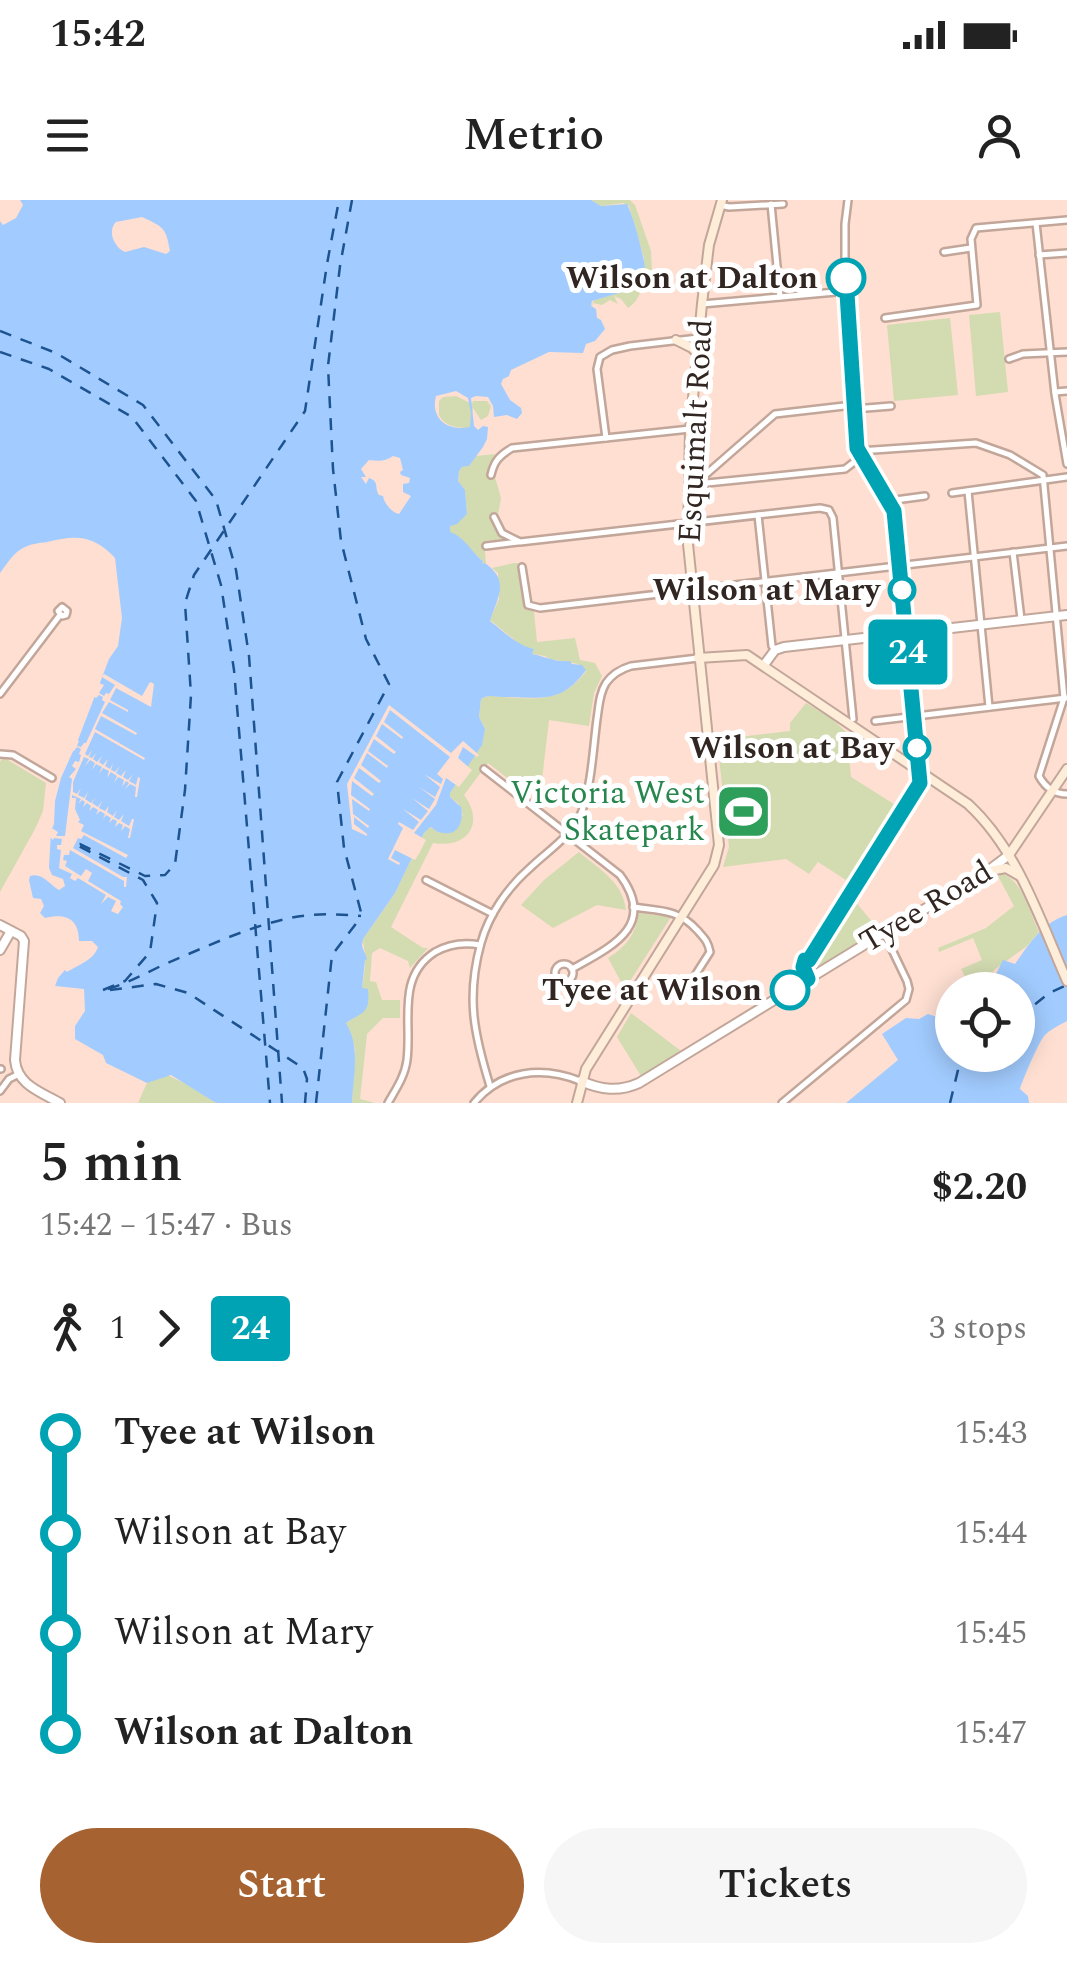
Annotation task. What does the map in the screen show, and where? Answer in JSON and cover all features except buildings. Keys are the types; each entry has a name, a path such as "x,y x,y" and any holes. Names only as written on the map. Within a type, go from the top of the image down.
{"main road":[{"name":"Esquimalt Road","path":"577,1103 581,1081 593,1058 714,865 719,845 698,658 688,522 692,484 690,429 702,304 709,245 721,202"},
{"path":"676,340 698,354"},
{"path":"698,658 747,655 968,804 1002,840 1016,839 1026,830"},
{"name":"Tyee Road","path":"1009,855 1067,769"},
{"path":"996,834 1020,876 1067,980"},
{"path":"988,871 1006,868 1020,876"}],"street":[{"path":"811,977 803,967 805,960 809,960 920,783 894,511 860,453 854,407 844,242 848,200"},
{"path":"721,202 729,207 783,204"},
{"path":"771,204 780,297"},
{"path":"885,318 978,305 971,238 976,228 1067,220"},
{"path":"1036,223 1067,464"},
{"path":"944,252 972,248"},
{"path":"1039,255 1067,253"},
{"path":"702,304 847,291"},
{"path":"606,438 597,369 600,358 612,350 700,338"},
{"path":"1009,359 1067,352"},
{"path":"1055,392 1067,390"},
{"path":"692,484 775,414 891,406"},
{"path":"491,475 496,460 512,448 690,429"},
{"path":"692,484 845,469 860,453 976,443 1010,454 1043,475 1065,698 1039,776 1044,785 1067,794"},
{"path":"952,493 1067,477"},
{"path":"968,491 989,707"},
{"path":"888,501 925,496"},
{"path":"486,546 829,510 833,518 853,719"},
{"path":"758,515 775,650"},
{"path":"494,517 502,532 520,542"},
{"path":"522,567 531,607 1067,546"},
{"path":"1013,552 1021,621"},
{"path":"0,694 60,615"},
{"path":"764,665 775,650 784,647 1067,615"},
{"path":"474,1103 490,1086 473,1018 472,987 480,945 493,914 522,874 568,834 579,818 586,797 600,697 608,679 632,666 698,658"},
{"path":"875,720 1065,698"},
{"path":"0,754 13,756 52,778"},
{"path":"484,769 620,875 631,893 631,923 620,940 572,969"},
{"name":"Tyee Road","path":"490,1086 517,1074 536,1071 563,1074 604,1089 634,1086 1009,855"},
{"path":"426,880 493,914"},
{"path":"633,907 675,912 709,944 710,952 680,999"},
{"path":"0,925 22,938 24,945 17,1075 60,1103"},
{"path":"0,950 11,931"},
{"path":"782,1103 906,1000 907,980 884,933"},
{"path":"388,1103 404,1075 408,997 417,970 448,946 480,945"},
{"path":"0,1091 17,1075"}],"green space":[{"path":"591,200 630,200 651,251 652,271 643,275 638,297 628,308 614,296 618,304 610,300 591,306 594,300 622,292 644,270 644,258 629,206 601,206"},
{"path":"1000,312 1008,392 976,396 969,315"},
{"path":"950,318 958,395 894,401 887,325"},
{"path":"456,396 472,404 487,401 491,406 488,416 481,420 473,408 470,428 448,424 439,415 439,401"},
{"path":"495,454 488,477 495,477 501,498 498,515 491,516 504,539 484,541 483,565 450,533 450,526 467,514 459,471 476,456"},
{"path":"518,563 525,603 534,612 537,642 575,638 580,660 595,663 602,676 594,693 589,726 549,720 542,780 529,790 523,780 511,781 488,763 464,795 473,815 469,832 456,842 433,843 391,927 428,948 410,968 408,961 380,948 372,953 370,981 376,982 382,1000 400,1000 400,1018 383,1018 367,1034 360,1099 375,1103 352,1103 355,1048 346,1023 354,1018 362,987 363,939 395,893 424,833 429,827 438,831 463,815 450,793 485,729 479,717 481,699 550,696 569,688 586,671 578,664 532,654 490,620 499,599 498,573 492,568"},
{"path":"806,703 847,733 851,777 897,806 849,882 818,862 809,874 786,859 723,867 729,847 714,740 790,731 790,723"},
{"path":"3,757 46,783 43,811 0,892 0,762"},
{"path":"579,852 615,884 626,910 597,905 553,928 521,905"},
{"path":"1003,874 1016,884 1039,932 993,972 963,972 961,969 982,960 973,938 939,952 938,948 986,928 1014,906 998,876"},
{"path":"854,900 879,930 814,968 813,964"},
{"path":"639,913 671,917 625,989 608,958 629,939"},
{"path":"631,1013 681,1051 641,1076 617,1037"},
{"path":"167,1075 216,1103 138,1103 147,1083"}],"water":[{"path":"20,200 591,200 601,206 627,204 632,217 645,267 622,292 592,301 591,306 605,329 595,341 586,344 583,353 549,352 511,370 501,384 510,400 521,408 517,419 507,415 494,417 488,397 471,398 474,426 478,430 488,427 487,439 469,466 459,471 467,514 450,526 450,532 497,576 499,596 490,621 534,649 532,654 570,661 586,670 568,689 549,697 481,699 479,717 485,729 482,745 450,793 461,807 459,826 448,833 430,827 424,833 395,893 363,939 367,959 362,988 368,989 368,1003 364,1011 346,1023 355,1052 352,1103 216,1103 171,1075 147,1083 106,1063 103,1055 75,1039 75,1026 85,1011 84,989 55,986 65,970 85,962 98,947 92,941 79,941 70,919 45,918 40,913 44,906 41,899 33,898 29,880 30,876 38,876 59,890 65,886 63,879 52,875 49,868 55,801 109,659 118,646 122,618 115,558 99,544 83,538 29,546 16,553 0,573 0,221 3,225 16,218 23,205","holes":["142,217 165,232 170,251 166,254 144,247 125,252 115,243 112,230 116,222","456,391 468,398 470,427 442,422 436,411 436,396","393,456 400,458 401,475 410,478 409,483 403,484 403,492 411,496 399,514 379,495 374,481 369,478 366,484 361,477 366,477 361,469 369,460"]},
{"path":"1067,915 1067,1021 1045,1035 1035,1052 1035,972 997,972 1003,960 1015,964 1031,941"},
{"path":"928,1014 935,1016 935,1072 1027,1072 1020,1089 1029,1103 846,1103 898,1060 882,1034 906,1018 919,1019"}],"pier":[{"path":"104,674 142,696 150,682 154,684 151,707 116,688 110,700 128,712 109,702 102,713 136,735 101,716 95,729 144,760 95,732 85,754 88,756 92,750 89,757 96,753 93,759 97,762 102,756 99,762 103,765 108,759 105,766 110,769 113,763 111,770 115,772 120,766 116,773 121,776 126,770 123,777 128,780 133,774 129,781 136,785 140,778 137,797 136,787 130,784 125,789 129,783 126,781 122,787 124,780 118,777 114,783 117,776 111,772 107,778 109,771 103,768 99,774 102,767 96,764 92,770 95,763 90,760 85,766 89,759 84,757 73,782 73,792 77,794 81,788 78,795 84,798 88,792 85,799 91,803 96,797 92,803 98,807 102,801 99,808 105,811 109,806 107,812 113,816 117,810 114,817 119,820 124,814 121,821 129,826 134,819 128,838 130,829 125,826 121,831 123,825 115,827 117,821 109,823 111,818 106,815 103,819 105,814 100,811 96,815 98,810 93,807 89,811 91,806 87,803 83,807 85,802 78,804 81,799 72,795 76,798 78,822 84,825 81,831 128,855 126,858 84,835 73,848 127,877 126,887 124,881 70,850 63,860 67,861 65,866 81,876 86,869 92,873 88,881 121,901 123,907 118,914 111,911 116,901 108,897 101,904 106,895 78,878 75,881 70,878 72,874 59,868 61,850 57,845 61,845 62,839 53,840 46,833 50,827 58,832 56,836 65,836 72,779 69,777 81,755 77,747 70,750 75,739 79,741 77,746 86,743 105,702 103,697 92,695 99,683 104,685 99,693 104,696 115,685 102,677"},
{"path":"389,705 451,753 463,741 479,755 463,747 458,758 472,770 459,787 446,778 436,805 414,833 426,840 420,852 415,860 395,850 391,858 399,865 388,859 403,828 398,824 413,830 419,822 403,809 421,820 428,811 412,798 429,809 435,799 419,787 435,797 440,787 424,774 441,784 443,779 437,774 450,757 390,710 384,722 403,737 382,724 376,736 396,752 374,739 368,751 388,766 367,753 361,765 381,781 359,768 354,778 374,794 352,781 351,795 370,809 352,799 353,814 369,826 354,817 354,824 367,836 352,829 347,784"}],"ferry route":[{"path":"103,990 125,981 150,952 157,903 143,880 75,844 145,876 165,875 175,864 191,695 185,603 194,575 305,411 339,200"},
{"path":"352,200 328,366 333,469 341,541 366,639 389,684 337,782 344,848 362,916"},
{"path":"0,331 56,353 143,405 216,500 236,570 249,656 282,1103"},
{"path":"0,352 49,369 132,417 196,501 221,585 234,670 270,1103"},
{"path":"108,989 274,922 299,916 361,916"},
{"path":"316,1103 332,955 361,917"},
{"path":"110,990 156,984 188,993 303,1068 307,1079 305,1103"},
{"path":"1035,1004 1067,985"},
{"path":"950,1103 958,1072"}],"bus line":[{"name":"24","path":"790,990 808,979 803,967 805,960 809,960 920,783 894,511 857,448 846,278"}],"place":[{"name":"Wilson at Dalton","path":"846,278"},
{"name":"Wilson at Mary","path":"902,590"},
{"name":"Wilson at Bay","path":"917,748"},
{"name":"Victoria West Skatepark","path":"744,811"},
{"name":"Tyee at Wilson","path":"790,990"}]}
